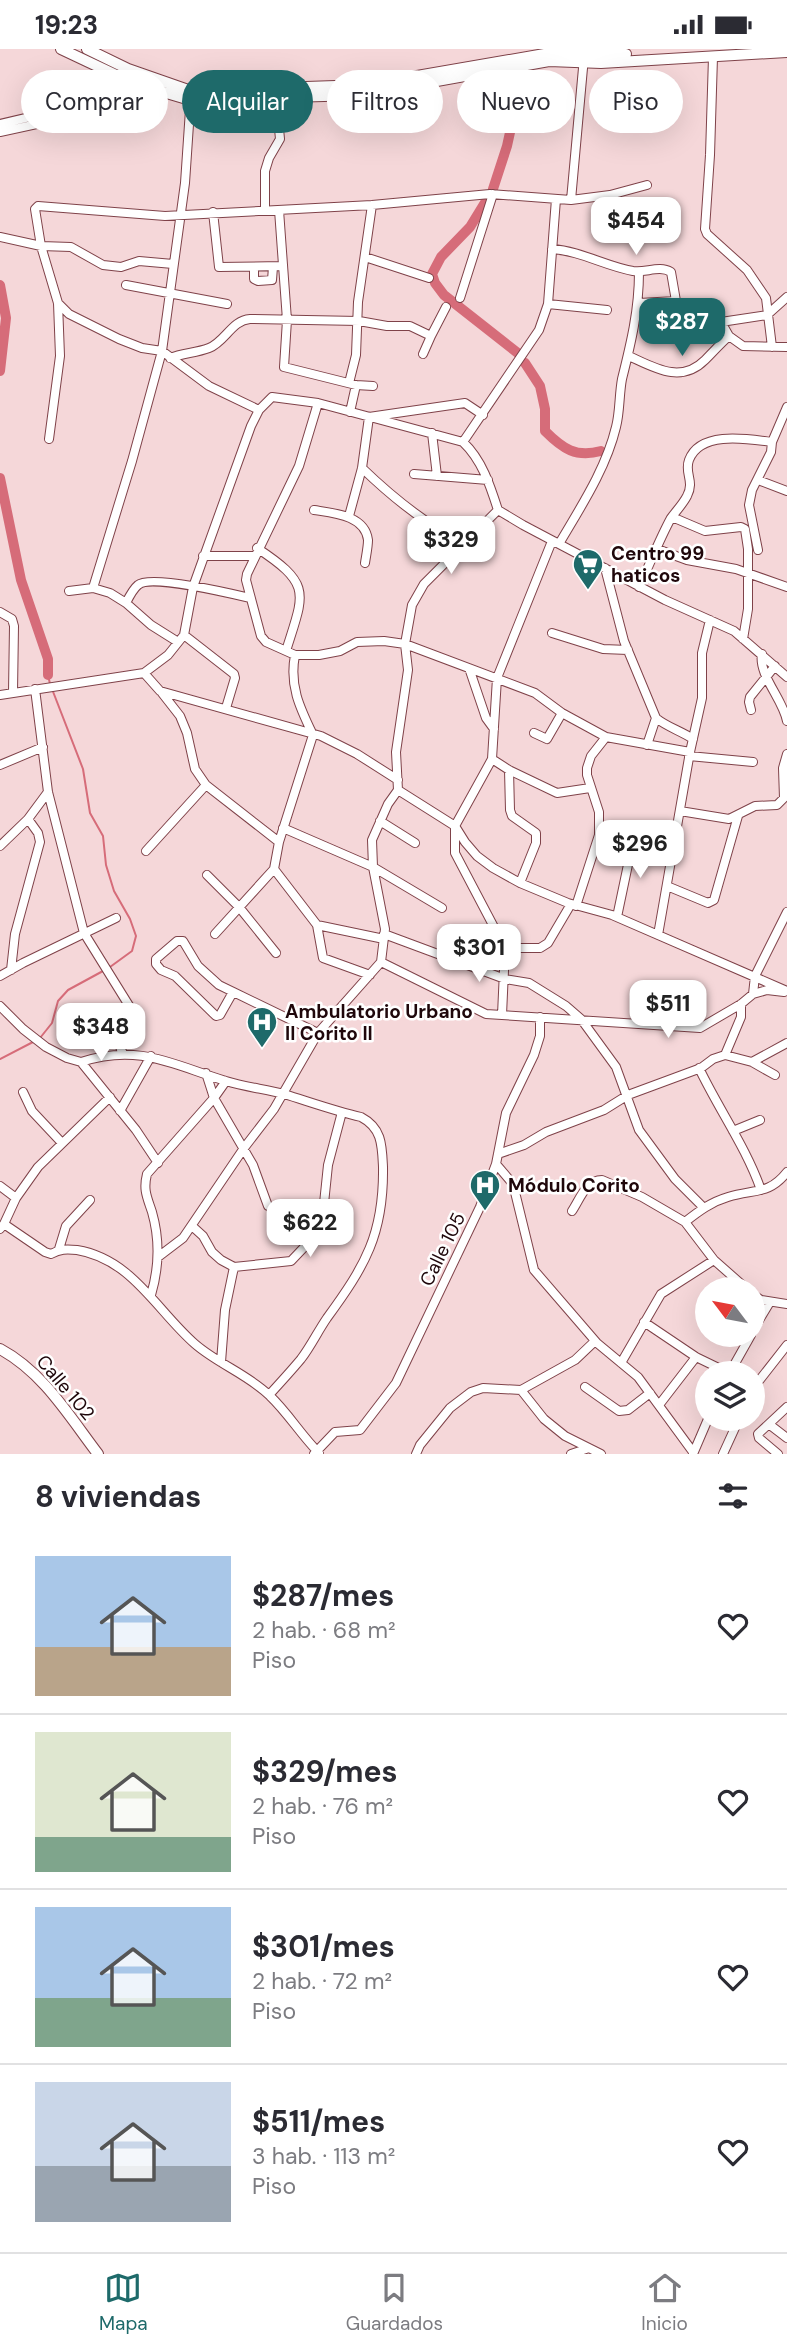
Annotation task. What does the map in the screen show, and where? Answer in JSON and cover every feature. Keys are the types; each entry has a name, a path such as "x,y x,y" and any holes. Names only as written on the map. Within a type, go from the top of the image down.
{"main road":[{"path":"61,49 102,70"},
{"path":"87,49 121,70"},
{"path":"584,59 730,49"},
{"path":"313,90 365,85 550,53 584,59 712,57 787,52"},
{"name":"Calle 102","path":"0,1349 20,1360 50,1389 98,1454"}],"street":[{"path":"712,57 712,121 705,229 707,234 747,271 766,299 772,347"},
{"path":"570,200 584,59"},
{"path":"0,124 21,119"},
{"path":"0,132 21,127"},
{"path":"93,588 162,351 181,213 188,133"},
{"path":"265,210 265,171 280,139 279,133"},
{"path":"49,439 60,356 58,303 41,246 35,209 38,206 166,216 181,213 372,205 493,194 570,200 610,195 647,184"},
{"path":"460,298 493,194"},
{"path":"463,442 539,330 548,304 556,199"},
{"path":"350,412 359,321 358,302 372,205"},
{"path":"279,210 278,266 287,320 284,367 353,384 373,386"},
{"path":"212,212 219,268 278,266"},
{"path":"0,237 41,246 71,247 103,265 121,267 139,261 173,264"},
{"path":"552,249 575,252 598,262 639,272 663,268 671,272 676,302"},
{"path":"365,257 429,278"},
{"path":"254,268 254,279 272,280 278,266"},
{"path":"502,1015 505,948 455,853 455,827 492,759 497,678 556,543 587,497 616,428 622,381 639,303 639,272"},
{"path":"126,285 227,304"},
{"path":"639,303 676,302 721,322 766,315 787,297"},
{"path":"58,303 69,314 119,339 142,348 162,351 209,386 259,410"},
{"path":"548,304 607,310"},
{"path":"423,353 446,307"},
{"path":"170,358 181,353 210,348 243,319 359,321 387,326 410,326 431,336"},
{"path":"721,322 729,336 743,346 787,347"},
{"path":"629,356 662,371 679,374 696,368 729,336"},
{"path":"0,695 144,673 168,655 181,638 203,556 259,410 266,401 278,396 318,403 463,442 474,453 488,480 498,510 639,587 734,631 787,677"},
{"path":"318,403 299,466 256,552 246,580 261,636 266,642 291,653 329,653 357,642 384,641 405,645 535,693 562,713 606,737 690,754 753,762"},
{"path":"369,417 465,403 483,415"},
{"path":"758,550 754,522 748,509 752,490 771,451 772,442 787,407"},
{"path":"349,516 362,468 369,417"},
{"path":"432,433 437,476"},
{"path":"639,587 672,516 689,493 691,479 688,461 697,450 719,439 772,442"},
{"path":"362,468 439,531 462,543"},
{"path":"414,474 488,480"},
{"path":"758,480 787,491"},
{"path":"314,510 349,516 363,530 368,539 365,563"},
{"path":"158,1257 183,1238 274,1109 318,1033 380,962 384,937 373,867 372,840 388,804 398,790 396,752 408,670 405,645 412,605 424,583 498,510"},
{"path":"672,516 705,531 741,527 745,529 748,549 748,609 743,639"},
{"path":"657,549 687,560 746,573 787,587"},
{"path":"203,556 256,552 284,566 301,591 291,653 291,673 298,705 313,735 283,828 274,869 215,934"},
{"path":"605,568 628,650 656,718 693,739"},
{"path":"126,603 141,582 167,582 250,598"},
{"path":"69,591 93,588 110,593 151,625 181,638 234,674 226,708"},
{"path":"0,612 12,619 14,626 13,691"},
{"path":"658,935 702,698 702,653 710,620"},
{"path":"552,633 603,649 628,650"},
{"path":"762,654 762,667 785,709 787,722"},
{"path":"751,710 750,698 775,666"},
{"path":"469,668 486,718 494,729"},
{"path":"144,673 180,716 187,733 195,769 206,785 279,842"},
{"path":"35,689 48,792 84,933 133,1012 123,1021 119,1032 118,1045 123,1054"},
{"path":"160,691 321,736 357,754 398,780"},
{"path":"534,733 547,739 562,713"},
{"path":"647,745 656,718"},
{"path":"505,948 540,948 548,943 574,905 599,831 599,812 590,788 587,768 591,756 606,737"},
{"path":"0,765 43,747"},
{"path":"667,886 712,903 738,816 755,806 781,802 784,798 783,768 787,754"},
{"path":"492,759 557,793 590,788"},
{"path":"509,770 512,816 536,833 536,843 520,883"},
{"path":"146,851 206,785"},
{"path":"398,790 455,827 477,856 492,868 520,883 574,905 617,918 787,992"},
{"path":"0,846 28,819 48,792"},
{"path":"680,811 721,819 738,816"},
{"path":"11,970 15,934 40,842 38,833 28,819"},
{"path":"380,821 415,843"},
{"path":"283,828 373,867 442,908"},
{"path":"599,831 634,836 617,918"},
{"path":"274,869 317,925 321,955 326,961 370,975"},
{"path":"206,875 261,931 276,953"},
{"path":"753,994 754,976 787,912"},
{"path":"0,976 116,918"},
{"path":"317,925 384,937 505,979 529,983 557,1000 581,1019 616,1067 639,1129 675,1179 703,1207"},
{"path":"233,992 220,1015 216,1016 172,974 161,970 156,959 177,941 183,941 194,961 207,976 233,992 318,1033"},
{"path":"380,962 486,1014 700,1028 741,1005 753,994 767,990 787,992"},
{"path":"725,1055 741,1017 741,1005"},
{"path":"0,1006 46,1047 81,1062 158,1163"},
{"name":"Calle 105","path":"317,1453 335,1432 360,1430 396,1383 480,1207 496,1164 506,1113 534,1055 540,1036 540,1017"},
{"path":"752,1062 787,1043"},
{"path":"498,1154 524,1145 546,1132 604,1110 626,1096 725,1055 752,1062 775,1075"},
{"path":"81,1062 98,1056 151,1056 226,1081 361,1117 378,1131 382,1142 382,1186 376,1237 345,1296 302,1357 269,1395"},
{"path":"120,1111 151,1056"},
{"path":"699,1068 753,1167 761,1190"},
{"path":"206,1073 214,1098 253,1165 268,1206"},
{"path":"150,1295 158,1274 158,1257 152,1213 144,1186 147,1174 226,1081"},
{"path":"23,1092 32,1111 62,1143"},
{"path":"110,1097 38,1167 16,1198 2,1227 51,1254 60,1249 83,1251 101,1257 136,1281 177,1328 198,1347 269,1395 317,1453"},
{"path":"192,1226 203,1236 212,1252 234,1267 287,1263 311,1240 323,1213 328,1165 342,1112"},
{"path":"733,1131 760,1120"},
{"path":"496,1164 513,1184 534,1270 596,1341 638,1377 693,1453"},
{"path":"685,1222 703,1207 728,1197 777,1184 787,1172"},
{"path":"572,1211 589,1184 602,1180 642,1197 685,1222 714,1260 733,1277"},
{"path":"0,1186 16,1198"},
{"path":"60,1249 66,1226 90,1200"},
{"path":"621,1363 661,1294 714,1260"},
{"path":"221,1362 225,1310 234,1267"},
{"path":"765,1300 787,1304"},
{"path":"765,1311 770,1302"},
{"path":"644,1322 704,1361"},
{"path":"416,1454 450,1408 471,1392 483,1388 521,1390 575,1360 596,1341"},
{"path":"765,1373 787,1345"},
{"path":"659,1405 696,1357"},
{"path":"586,1387 619,1411 628,1410 650,1393"},
{"path":"521,1390 544,1419 584,1451"},
{"path":"778,1454 758,1436 787,1407"},
{"path":"770,1425 787,1439"},
{"path":"693,1453 703,1431"},
{"path":"723,1454 734,1431"},
{"path":"571,1454 584,1451 601,1454"}],"waterway":[{"path":"493,189 507,146 524,69"},
{"path":"489,196 470,227 441,257 432,274 444,295 519,354"},
{"path":"0,285 6,318 0,371"},
{"path":"525,363 540,386 545,409 545,431 570,450 584,453 601,451"},
{"path":"0,478 21,580 48,659 48,675"},
{"path":"48,675 50,684"},
{"path":"52,689 83,769 90,813 103,836 106,865 114,891 136,936 132,951 110,967"},
{"path":"40,1038 52,1023 58,1001 68,990 103,971"},
{"path":"0,1059 33,1042"}],"place":[{"name":"Centro 99 haticos","path":"588,591"},
{"name":"Ambulatorio Urbano II Corito II","path":"262,1049"},
{"name":"Módulo Corito","path":"485,1212"}]}
